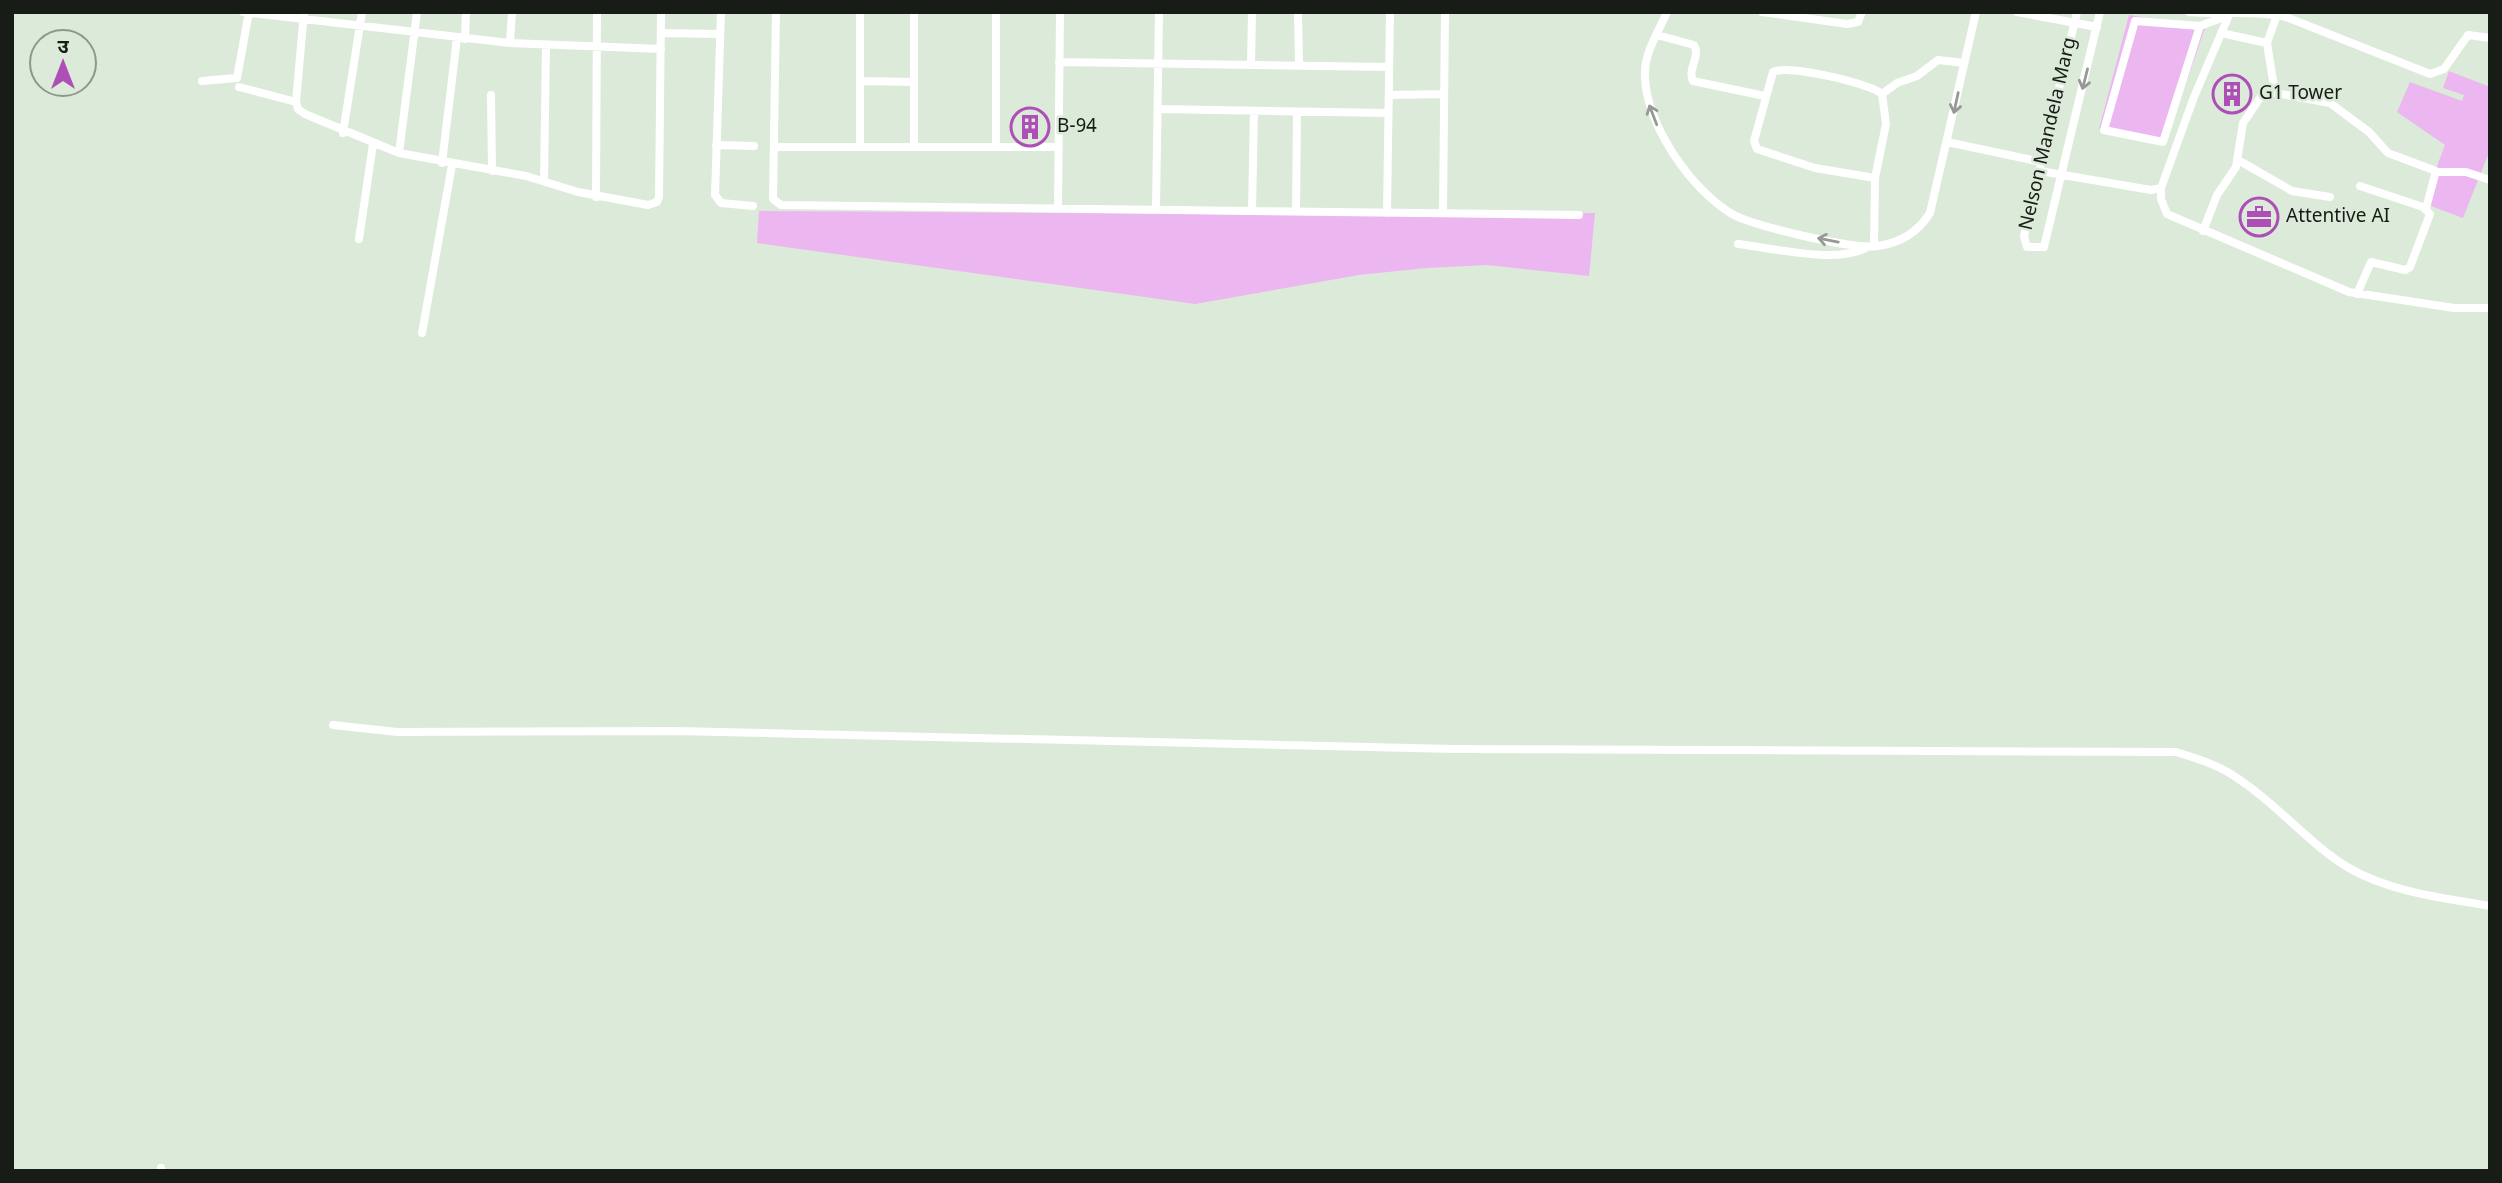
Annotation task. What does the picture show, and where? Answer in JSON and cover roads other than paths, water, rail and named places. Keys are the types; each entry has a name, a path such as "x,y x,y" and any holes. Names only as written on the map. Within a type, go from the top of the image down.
{"street":[{"path":"243,12 304,15 360,28 461,39 597,48 661,49"},
{"path":"343,133 362,12"},
{"path":"399,153 417,12"},
{"path":"442,163 467,12"},
{"path":"510,43 512,12"},
{"path":"596,197 597,12"},
{"path":"304,15 296,102 298,109 305,114 343,133 399,153 544,181 596,197 648,205 657,202 661,12"},
{"path":"721,12 716,198 721,202 753,206"},
{"path":"776,12 773,199 781,205 1579,215"},
{"path":"860,12 860,147"},
{"path":"914,12 914,147"},
{"path":"996,12 996,147"},
{"path":"1058,208 1060,12"},
{"path":"1156,209 1159,12"},
{"path":"1251,65 1252,12"},
{"path":"1298,12 1299,65"},
{"path":"1387,212 1390,12"},
{"path":"1443,213 1445,12"},
{"path":"1667,12 1644,73 1652,113 1674,154 1708,195 1732,214 1747,220 1871,247"},
{"path":"1762,12 1853,24 1858,22 1861,12"},
{"path":"1738,244 1832,255 1849,254 1902,239 1926,219 1933,203 1976,12"},
{"path":"2017,12 2097,27"},
{"name":"Nelson Mandela Marg","path":"2077,12 2024,242 2027,247 2045,247 2100,12"},
{"path":"2189,12 2277,15 2430,75 2444,69 2468,35 2490,38"},
{"path":"202,81 237,78 249,13"},
{"path":"2200,26 2163,142 2104,130 2135,21 2200,26 2229,15"},
{"path":"2229,15 2161,188 2163,209 2167,214 2357,294 2454,308 2490,309"},
{"path":"2275,93 2267,43 2277,15"},
{"path":"661,33 720,34"},
{"path":"2221,33 2267,43"},
{"path":"1657,35 1694,45 1697,53 1691,73 1693,81 1765,96"},
{"path":"544,181 546,45"},
{"path":"1882,94 1897,83 1917,76 1938,60 1964,63"},
{"path":"1059,62 1389,67"},
{"path":"1875,178 1824,170 1757,149 1754,141 1773,72 1784,69 1840,79 1872,88 1882,94"},
{"path":"860,81 914,82"},
{"path":"239,87 296,102"},
{"path":"2203,231 2217,195 2238,160 2240,130 2262,95 2275,93 2330,103 2369,132 2388,153 2437,173 2466,172 2490,180"},
{"path":"1389,95 1444,94"},
{"path":"1871,247 1875,178 1885,124 1882,94"},
{"path":"491,95 492,171"},
{"path":"1158,109 1388,113"},
{"path":"1252,211 1254,111"},
{"path":"1296,211 1297,112"},
{"path":"1947,142 2041,166 2063,175 2151,190 2161,188"},
{"path":"359,239 373,144"},
{"path":"716,145 754,146"},
{"path":"774,147 1058,147"},
{"path":"2238,160 2292,191 2330,197"},
{"path":"422,333 452,164"},
{"path":"2357,294 2371,262 2405,270 2410,267 2429,217 2426,208 2437,173"},
{"path":"2360,186 2426,208"},
{"path":"333,725 410,733 676,731 1442,748 2176,752 2213,764 2242,781 2325,852 2350,869 2394,886 2490,906"}],"place":[{"name":"G1 Tower","path":"2232,94"},
{"name":"B-94","path":"1030,127"},
{"name":"Attentive AI","path":"2259,217"}]}
